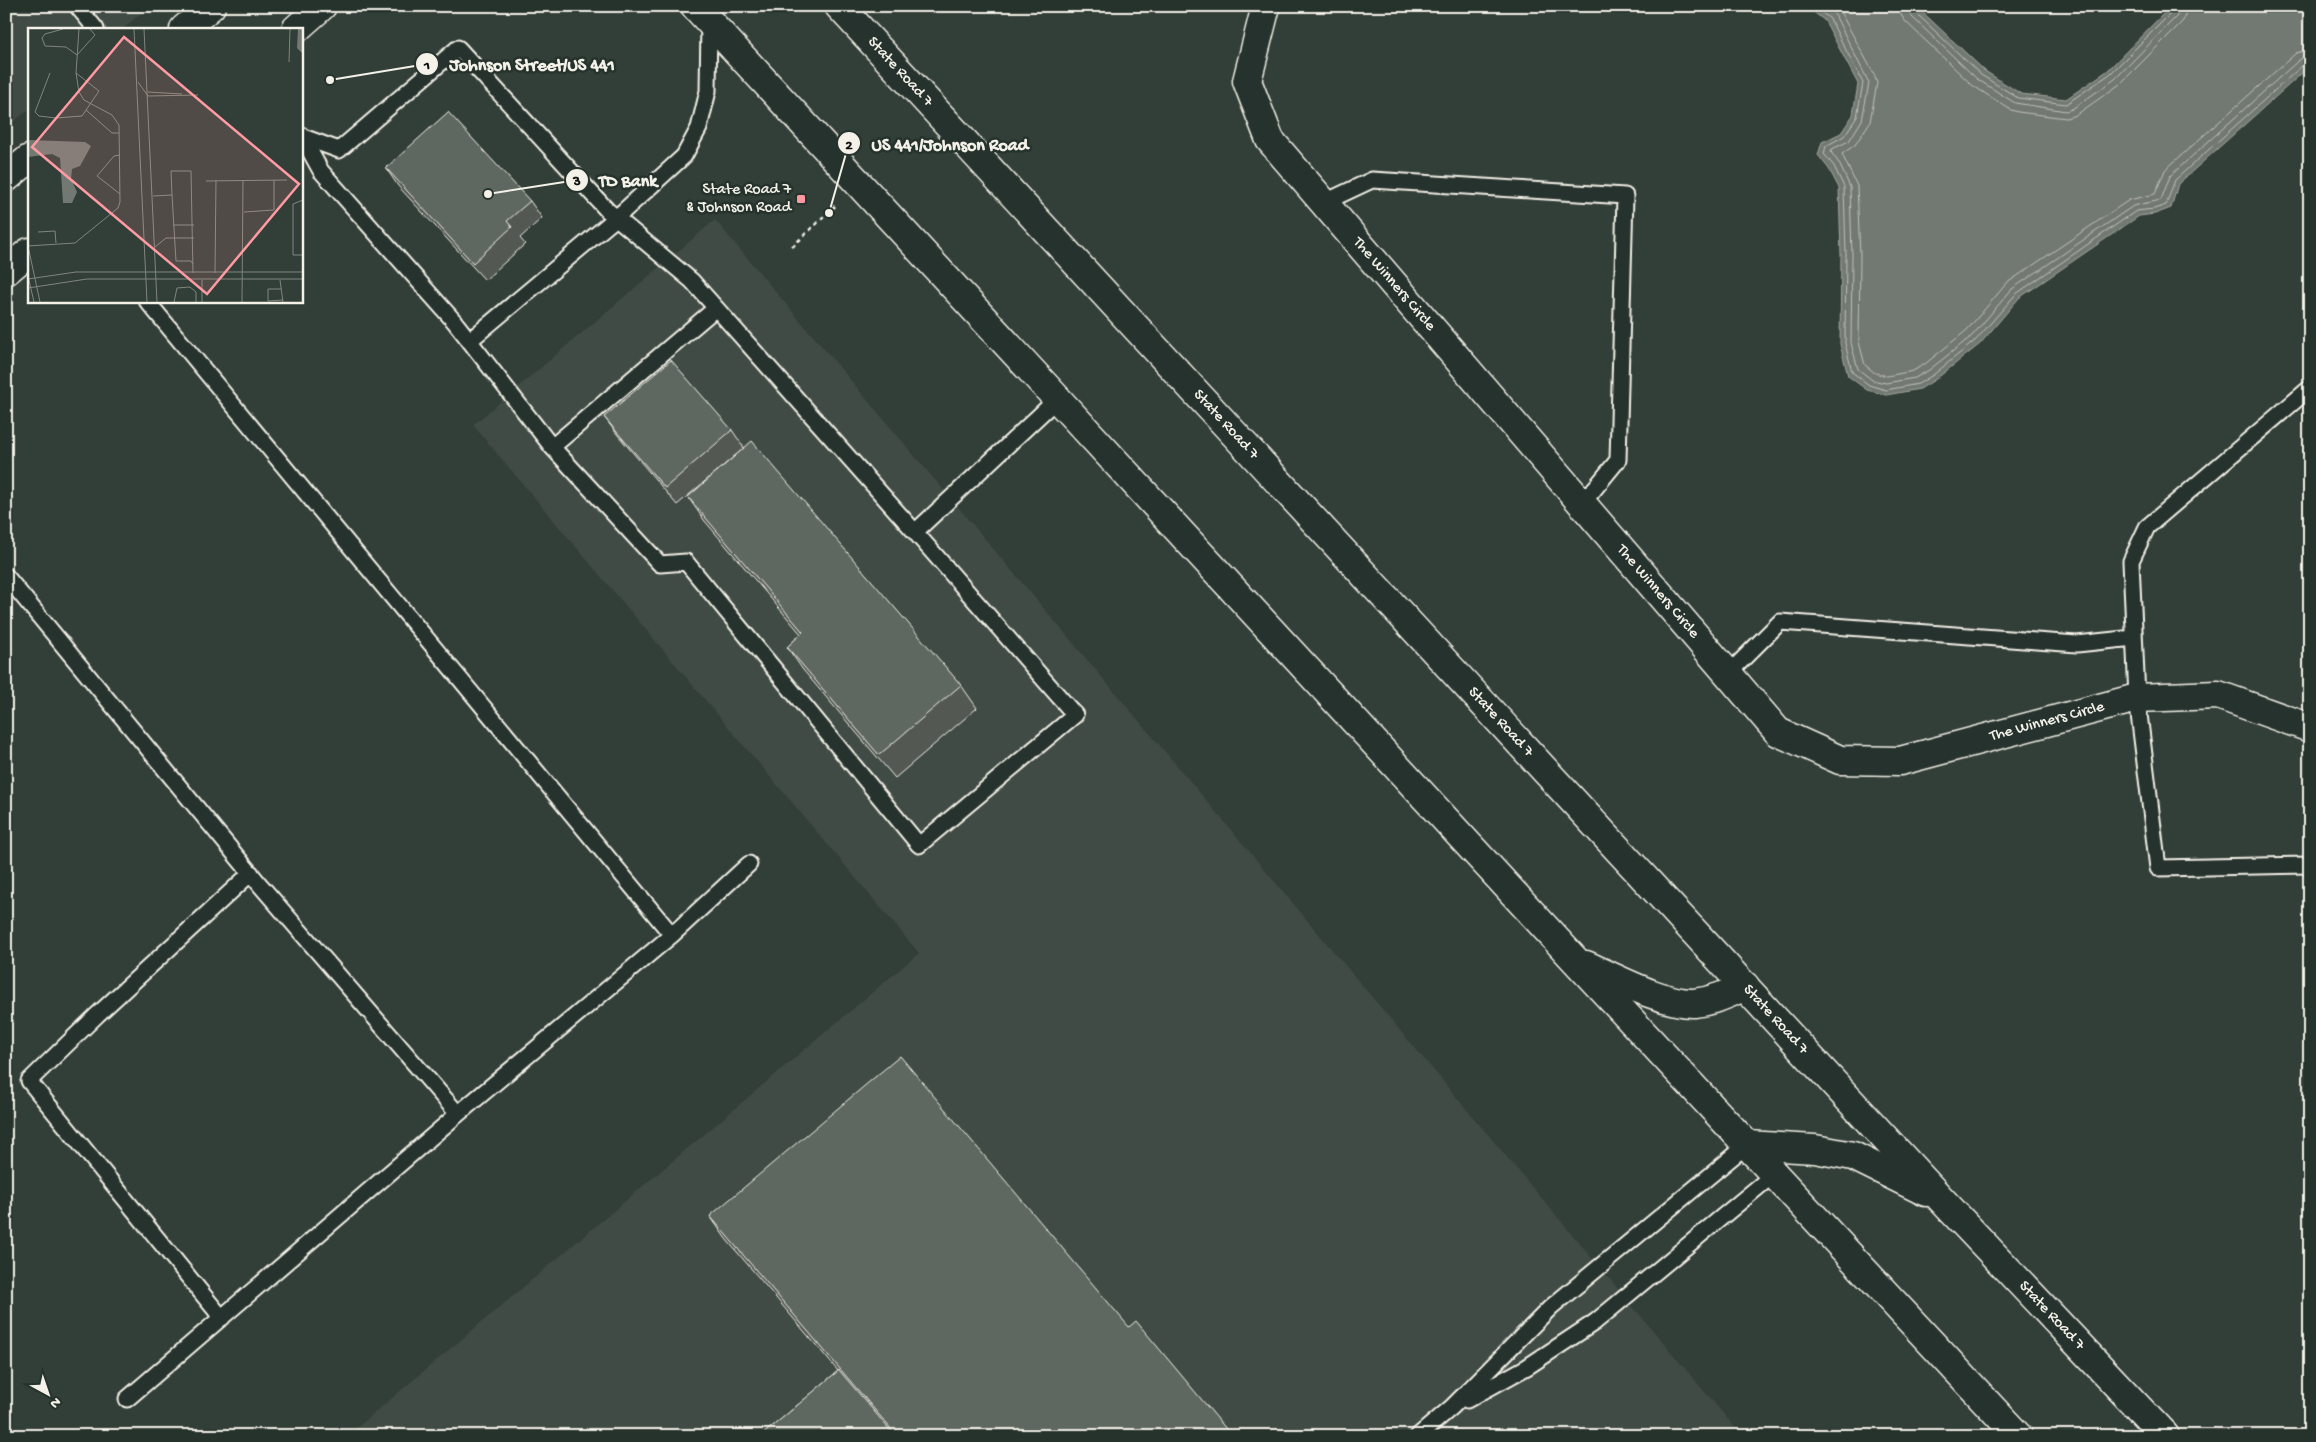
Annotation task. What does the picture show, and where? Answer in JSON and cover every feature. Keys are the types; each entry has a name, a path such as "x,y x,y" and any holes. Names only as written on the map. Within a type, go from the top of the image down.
{"main road":[{"path":"185,28 211,6"},
{"path":"297,28 322,6"},
{"name":"State Road 7","path":"839,6 1941,1199 2165,1436"},
{"name":"The Winners Circle","path":"1266,6 1247,82 1270,140 1778,732 1840,760 1900,761 2137,698 2218,695 2310,728"},
{"path":"702,14 1575,960 2018,1436"},
{"path":"6,178 28,160"},
{"path":"6,271 28,253"},
{"path":"1575,960 1656,996 1692,1003 1720,998 1745,986"},
{"path":"1747,1145 1815,1149 1853,1156 1941,1199"}],"lane":[{"path":"78,6 95,28"},
{"path":"469,341 616,218 684,156 699,128 708,91 702,14"},
{"path":"458,48 616,218 692,281 1075,715 920,845 686,562 660,564 552,447 469,341 321,171 302,136 339,150 458,48"},
{"path":"1323,203 1372,180 1625,196 1618,460 1582,504"},
{"path":"148,302 672,935"},
{"path":"552,447 716,308"},
{"path":"2310,388 2147,527 2131,561 2137,698 2158,868 2310,865"},
{"path":"915,532 1057,399"},
{"path":"6,576 251,874 458,1114"},
{"path":"1728,674 1780,622 2078,644 2134,638"},
{"path":"127,1399 458,1114 672,935 749,864"},
{"path":"222,1318 29,1081 96,1015 251,874"},
{"path":"1418,1436 1452,1408 1551,1307 1747,1145"},
{"path":"1452,1408 1527,1368 1595,1322 1774,1174"}],"path":[{"path":"792,247 859,184"}],"shaded area":[{"path":"6,6 149,6 124,28 28,28 28,110 6,128"},
{"path":"715,220 1742,1436 347,1436 919,953 473,425"}],"water":[{"path":"1806,6 1916,6 1985,71 2021,94 2066,99 2107,71 2171,6 2310,6 2310,66 2178,184 2171,208 2155,214 2139,216 2019,298 1980,344 1936,379 1920,389 1886,395 1867,390 1848,376 1840,344 1841,255 1839,188 1829,169 1818,155 1822,142 1841,133 1853,115 1858,84 1825,21"}],"building":[{"path":"448,112 530,201 507,221 512,227 473,263 386,168"},
{"path":"671,360 732,430 665,488 604,417"},
{"path":"752,441 961,685 879,755 787,647 803,632 688,497"},
{"path":"900,1056 1129,1327 1136,1321 1232,1436 897,1436 710,1216"},
{"path":"839,1370 895,1436 761,1436"}],"place":[{"name":"Johnson Street/US 441","path":"330,80"},
{"name":"TD Bank","path":"488,194"},
{"name":"State Road 7 & Johnson Road","path":"801,199"},
{"name":"US 441/Johnson Road","path":"829,213"}]}
